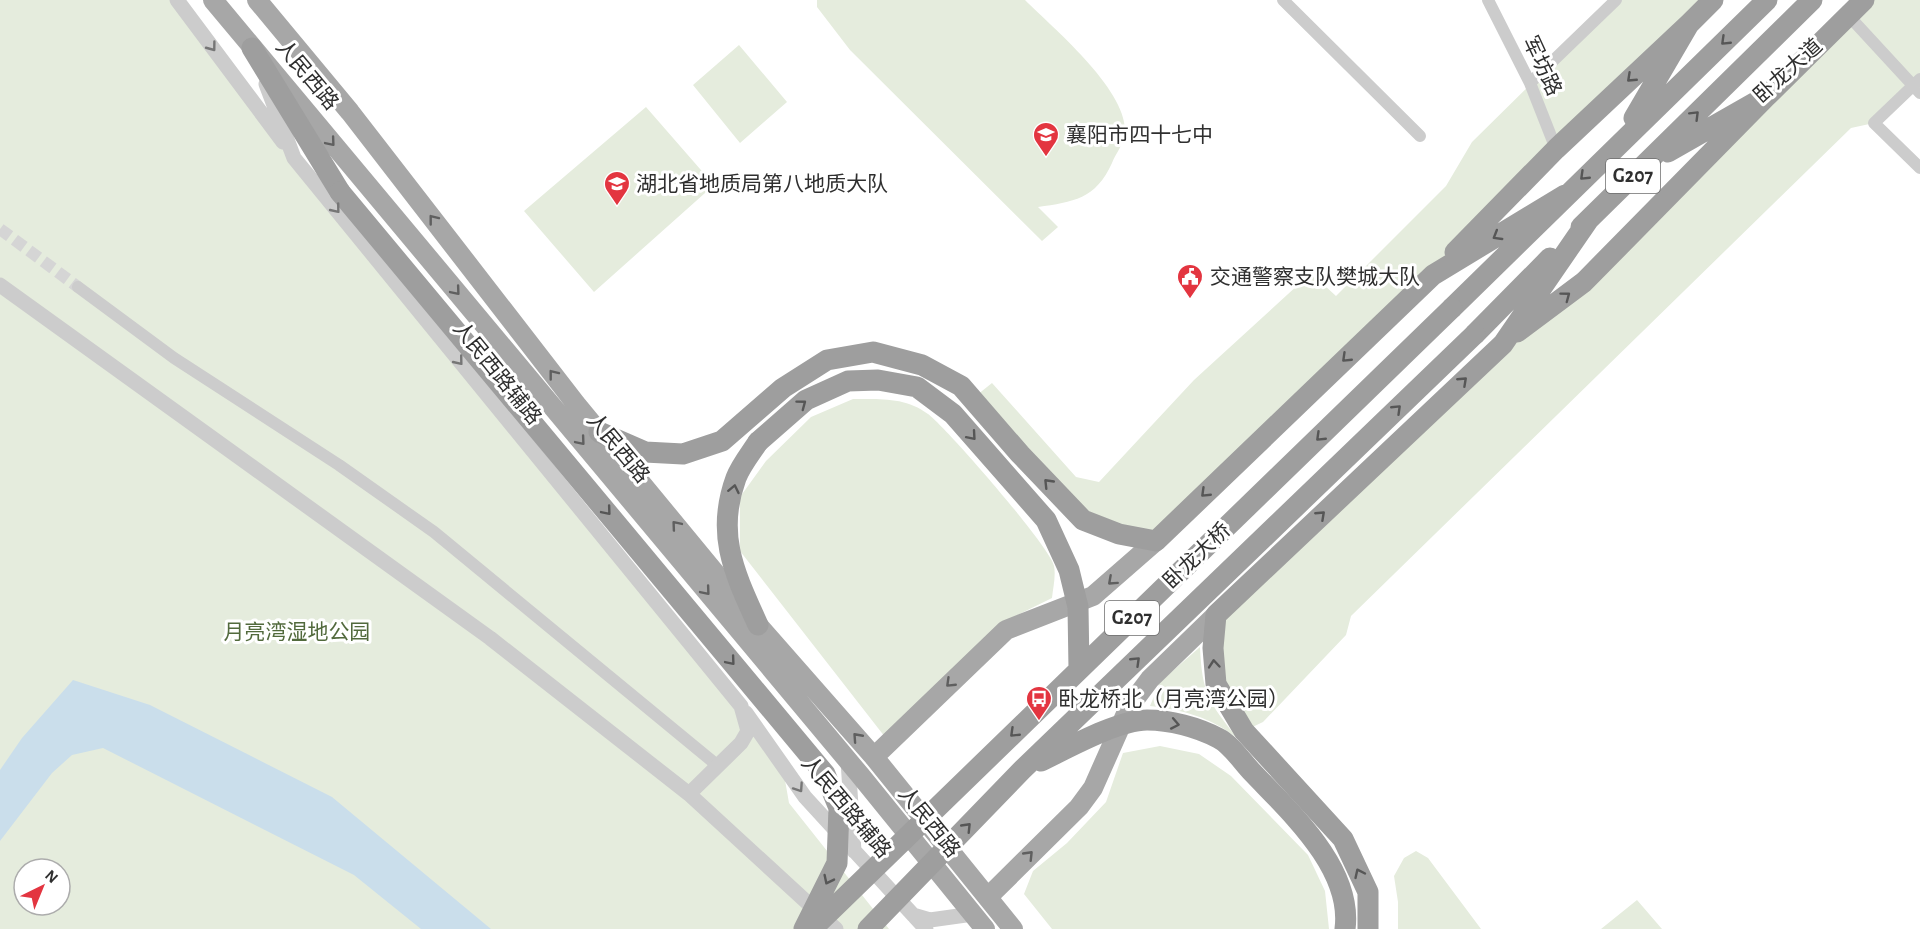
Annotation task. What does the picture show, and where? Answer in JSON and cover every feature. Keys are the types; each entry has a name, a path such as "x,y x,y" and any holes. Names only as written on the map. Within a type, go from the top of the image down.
{"highway":[{"name":"G207","path":"1620,142 1689,24 1713,0"},
{"name":"G207","path":"1565,195 1767,0"},
{"name":"卧龙大道","path":"1474,334 1812,0"},
{"name":"卧龙大道","path":"1642,167 1768,95 1864,0"},
{"path":"599,432 645,452 683,454 722,441 783,388 827,360 873,352 922,365 961,386 1020,454 1083,520 1119,534 1155,541 1433,275 1556,149 1689,24"},
{"path":"252,48 340,192 825,774 839,808 837,863 804,929"},
{"path":"1368,929 1368,892 1343,840 1244,731 1216,684 1213,648 1216,615 1503,344 1584,282 1768,95"},
{"path":"1433,275 1565,195"},
{"name":"卧龙大桥","path":"812,929 1452,308 1565,195"},
{"path":"1503,344 1589,219"},
{"name":"卧龙大桥","path":"868,929 1022,770 1474,334"},
{"path":"758,625 732,569 726,523 736,477 758,442 806,400 848,381 878,380 917,387 953,414 1046,520 1069,570 1078,607 1079,669"},
{"path":"1022,770 1095,735 1145,720 1177,723 1220,738 1311,835 1338,881 1347,914 1345,929"}],"main road":[{"name":"人民西路","path":"213,0 848,761 979,922"},
{"name":"人民西路","path":"257,0 350,112 599,432 758,625 874,757 1013,929"},
{"path":"874,757 1006,630 1093,596 1155,541"},
{"path":"988,897 1079,807 1093,788 1129,707 1150,679 1216,615"}],"street":[{"path":"177,0 294,158"},
{"path":"1283,0 1420,136"},
{"name":"军坊路","path":"1488,0 1530,83 1556,149"},
{"path":"1530,83 1616,0"},
{"path":"1848,15 1918,86 1874,123 1920,168"},
{"name":"人民西路辅路","path":"252,48 294,158 741,706 806,797 926,929"},
{"path":"0,285 490,638 689,794 836,929"},
{"path":"78,287 174,358 339,465 434,532 718,766"},
{"name":"人民西路辅路","path":"741,706 748,731 741,743"},
{"path":"689,794 741,743 753,742 766,747 782,763"},
{"path":"848,761 854,851"},
{"path":"913,915 930,920 979,922"}],"green space":[{"name":"月亮湾湿地公园","path":"0,0 177,0 782,763 789,803 889,929 0,929"},
{"path":"817,0 1025,0 1087,61 1115,99 1123,117 1125,134 1106,175 1099,184 1082,197 1038,207 1058,227 1042,241 850,50 817,7"},
{"path":"1616,0 1713,0 1156,541 1083,520 972,399 992,383 1076,477 1099,482 1194,380 1311,273 1336,296 1446,186 1472,142"},
{"path":"1864,0 1920,0 1920,79 1874,123 1851,128 1351,616 1346,635 1263,722 1244,731 1216,684 1216,615 1503,344 1584,282"},
{"path":"739,45 787,102 740,143 693,85"},
{"path":"646,107 714,185 594,292 524,211"},
{"path":"853,399 882,399 911,404 928,414 997,488 1049,555 1055,570 1052,598 1001,623 885,737 740,551 740,497 766,461 811,417"},
{"path":"1200,647 1203,676 1209,697 1237,738 1217,725 1196,716 1150,706 1160,682"},
{"path":"1160,746 1199,754 1231,776 1308,855 1325,891 1329,929 1052,929 1024,894 1033,871 1067,843 1106,802 1123,753"},
{"path":"1416,851 1428,858 1481,929 1398,929 1398,902 1394,876 1404,858"},
{"path":"1637,900 1662,929 1601,929"}],"water":[{"path":"73,680 150,705 332,797 491,929 421,929 354,875 103,748 72,755 52,773 0,841 0,770 22,738"}],"tunnel":[{"path":"0,229 78,287"}],"place":[{"name":"襄阳市四十七中","path":"1046,158"},
{"name":"湖北省地质局第八地质大队","path":"617,207"},
{"name":"交通警察支队樊城大队","path":"1190,300"},
{"name":"卧龙桥北（月亮湾公园）","path":"1039,722"}]}
